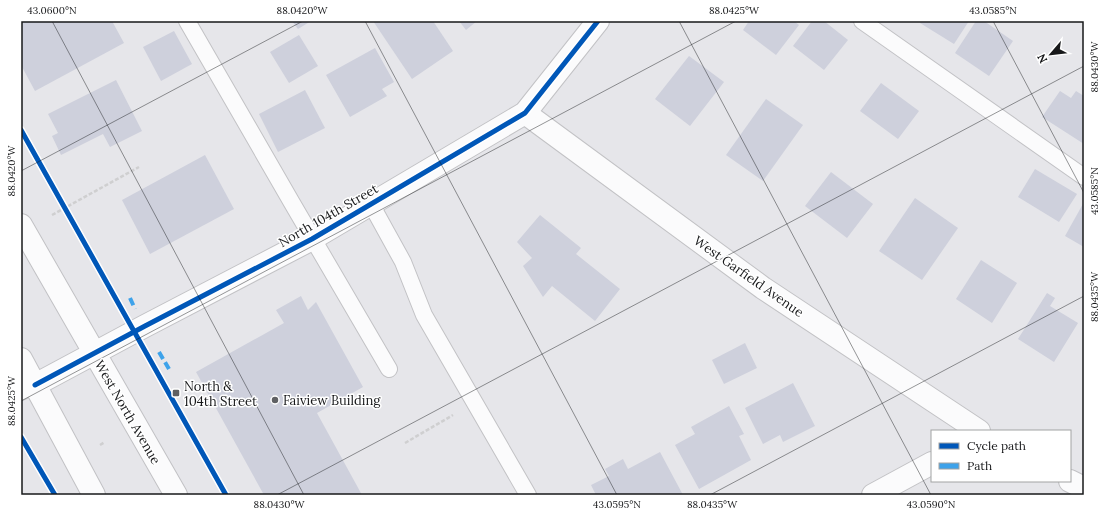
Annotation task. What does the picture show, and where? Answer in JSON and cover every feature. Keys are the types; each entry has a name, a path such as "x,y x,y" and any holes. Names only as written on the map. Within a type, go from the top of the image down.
{"street":[{"name":"North 104th Street","path":"28,388 94,352 312,239 524,113 598,21"},
{"name":"West Garfield Avenue","path":"524,113 764,288 978,430"},
{"name":"West North Avenue","path":"21,225 176,495"},
{"path":"21,359 28,388 94,495"},
{"path":"873,495 931,463"},
{"path":"1071,482 1084,488"}],"lane":[{"path":"862,21 1084,177"},
{"path":"189,22 312,239 389,369"},
{"path":"371,204 403,262 424,315 528,495"}],"path":[{"path":"52,215 139,167"},
{"path":"61,201 68,214"},
{"path":"405,443 475,403"}],"building":[{"path":"21,21 112,21 124,43 35,91 21,65"},
{"path":"292,21 311,21 298,29"},
{"path":"373,21 433,21 453,51 412,79"},
{"path":"459,21 477,21 466,30"},
{"path":"749,21 794,21 799,25 776,55 743,30"},
{"path":"812,21 824,21 848,40 824,70 793,46"},
{"path":"921,21 969,21 954,44 920,23"},
{"path":"976,21 984,21 1013,41 989,76 955,53"},
{"path":"174,31 192,64 161,81 143,47"},
{"path":"299,35 318,66 289,83 270,52"},
{"path":"375,48 394,82 382,89 387,96 350,117 326,75"},
{"path":"689,56 724,82 690,126 655,99"},
{"path":"116,80 142,131 110,147 103,134 61,155 52,136 58,133 48,114"},
{"path":"881,83 919,111 898,139 860,111"},
{"path":"305,90 325,128 278,152 259,114"},
{"path":"1060,91 1071,98 1076,91 1084,96 1084,144 1042,117"},
{"path":"766,99 803,125 763,181 726,155"},
{"path":"205,155 234,209 150,254 122,200"},
{"path":"1035,169 1077,194 1059,222 1018,197"},
{"path":"831,172 873,204 847,238 805,206"},
{"path":"915,198 958,228 922,280 879,251"},
{"path":"1084,202 1084,247 1065,236"},
{"path":"540,215 581,248 576,254 620,289 595,321 552,286 543,297 523,266 532,258 517,242"},
{"path":"981,260 1017,283 992,323 956,299"},
{"path":"1047,293 1055,298 1050,306 1078,323 1054,362 1018,339"},
{"name":"Faiview Building","path":"301,296 308,310 316,302 363,387 317,413 362,495 264,495 196,372 284,323 276,310"},
{"path":"745,343 757,368 724,384 712,360"},
{"path":"793,383 815,426 783,442 780,435 763,444 745,408"},
{"path":"729,406 744,434 739,436 751,460 699,489 675,445 695,434 691,427"},
{"path":"660,452 683,495 596,495 591,485 609,476 605,469 623,459 628,469"}],"marked path":[{"path":"130,298 135,309"},
{"path":"159,352 169,369"}],"cycle path":[{"path":"35,385 312,239 525,113 598,21"},
{"path":"21,130 226,495"},
{"path":"21,437 55,495"}],"place":[{"name":"North & 104th Street","path":"176,393"},
{"name":"Faiview Building","path":"275,400"}]}
